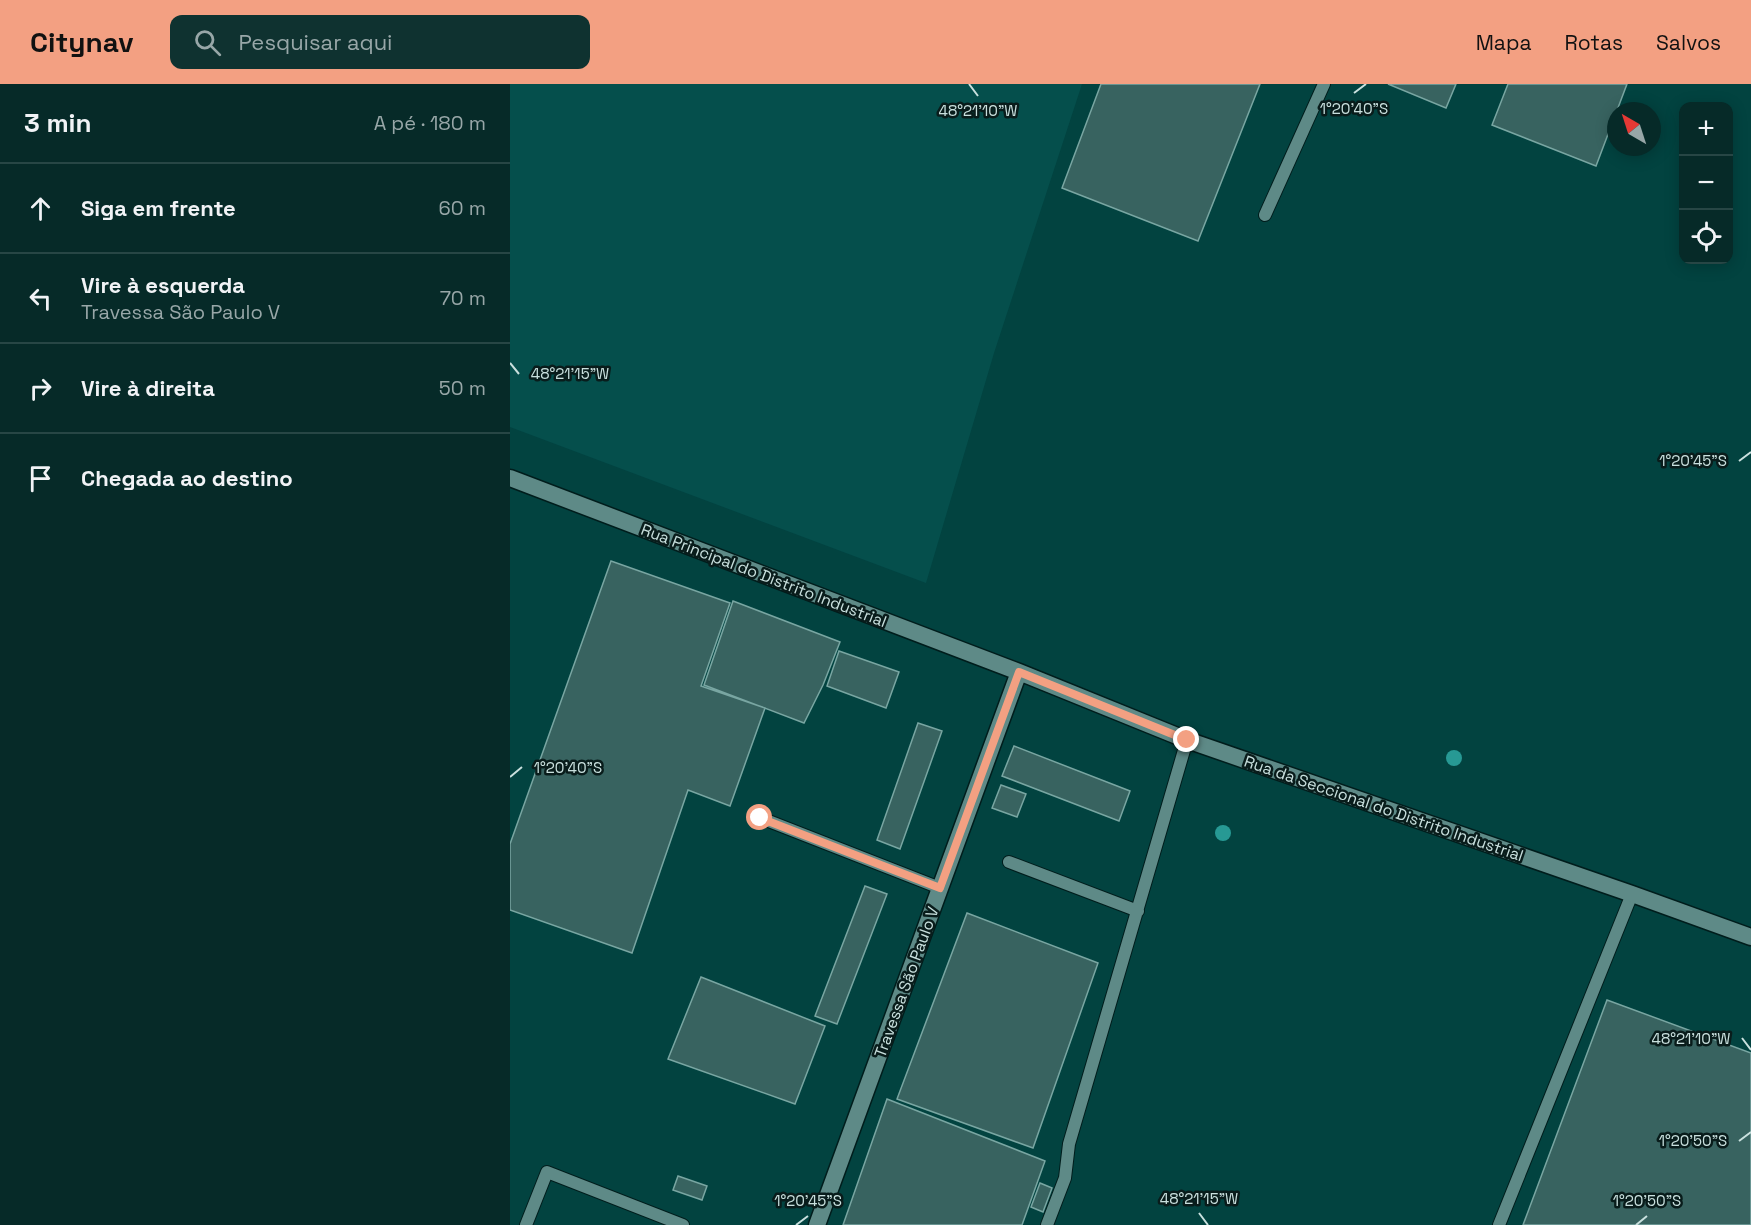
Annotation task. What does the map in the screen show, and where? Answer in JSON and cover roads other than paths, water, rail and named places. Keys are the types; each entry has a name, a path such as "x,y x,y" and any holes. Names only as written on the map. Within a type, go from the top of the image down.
{"street":[{"name":"Rua Principal do Distrito Industrial","path":"510,478 1019,672"},
{"name":"Rua da Seccional do Distrito Industrial","path":"1019,672 1187,740 1751,937"},
{"name":"Travessa São Paulo V","path":"817,1225 1019,672"}],"lane":[{"path":"1265,215 1324,84"},
{"path":"1047,1225 1065,1178 1069,1144 1187,740"},
{"path":"760,818 940,888"},
{"path":"1010,862 1138,911"},
{"path":"1499,1225 1632,894"},
{"path":"526,1225 547,1172 683,1225"}]}
